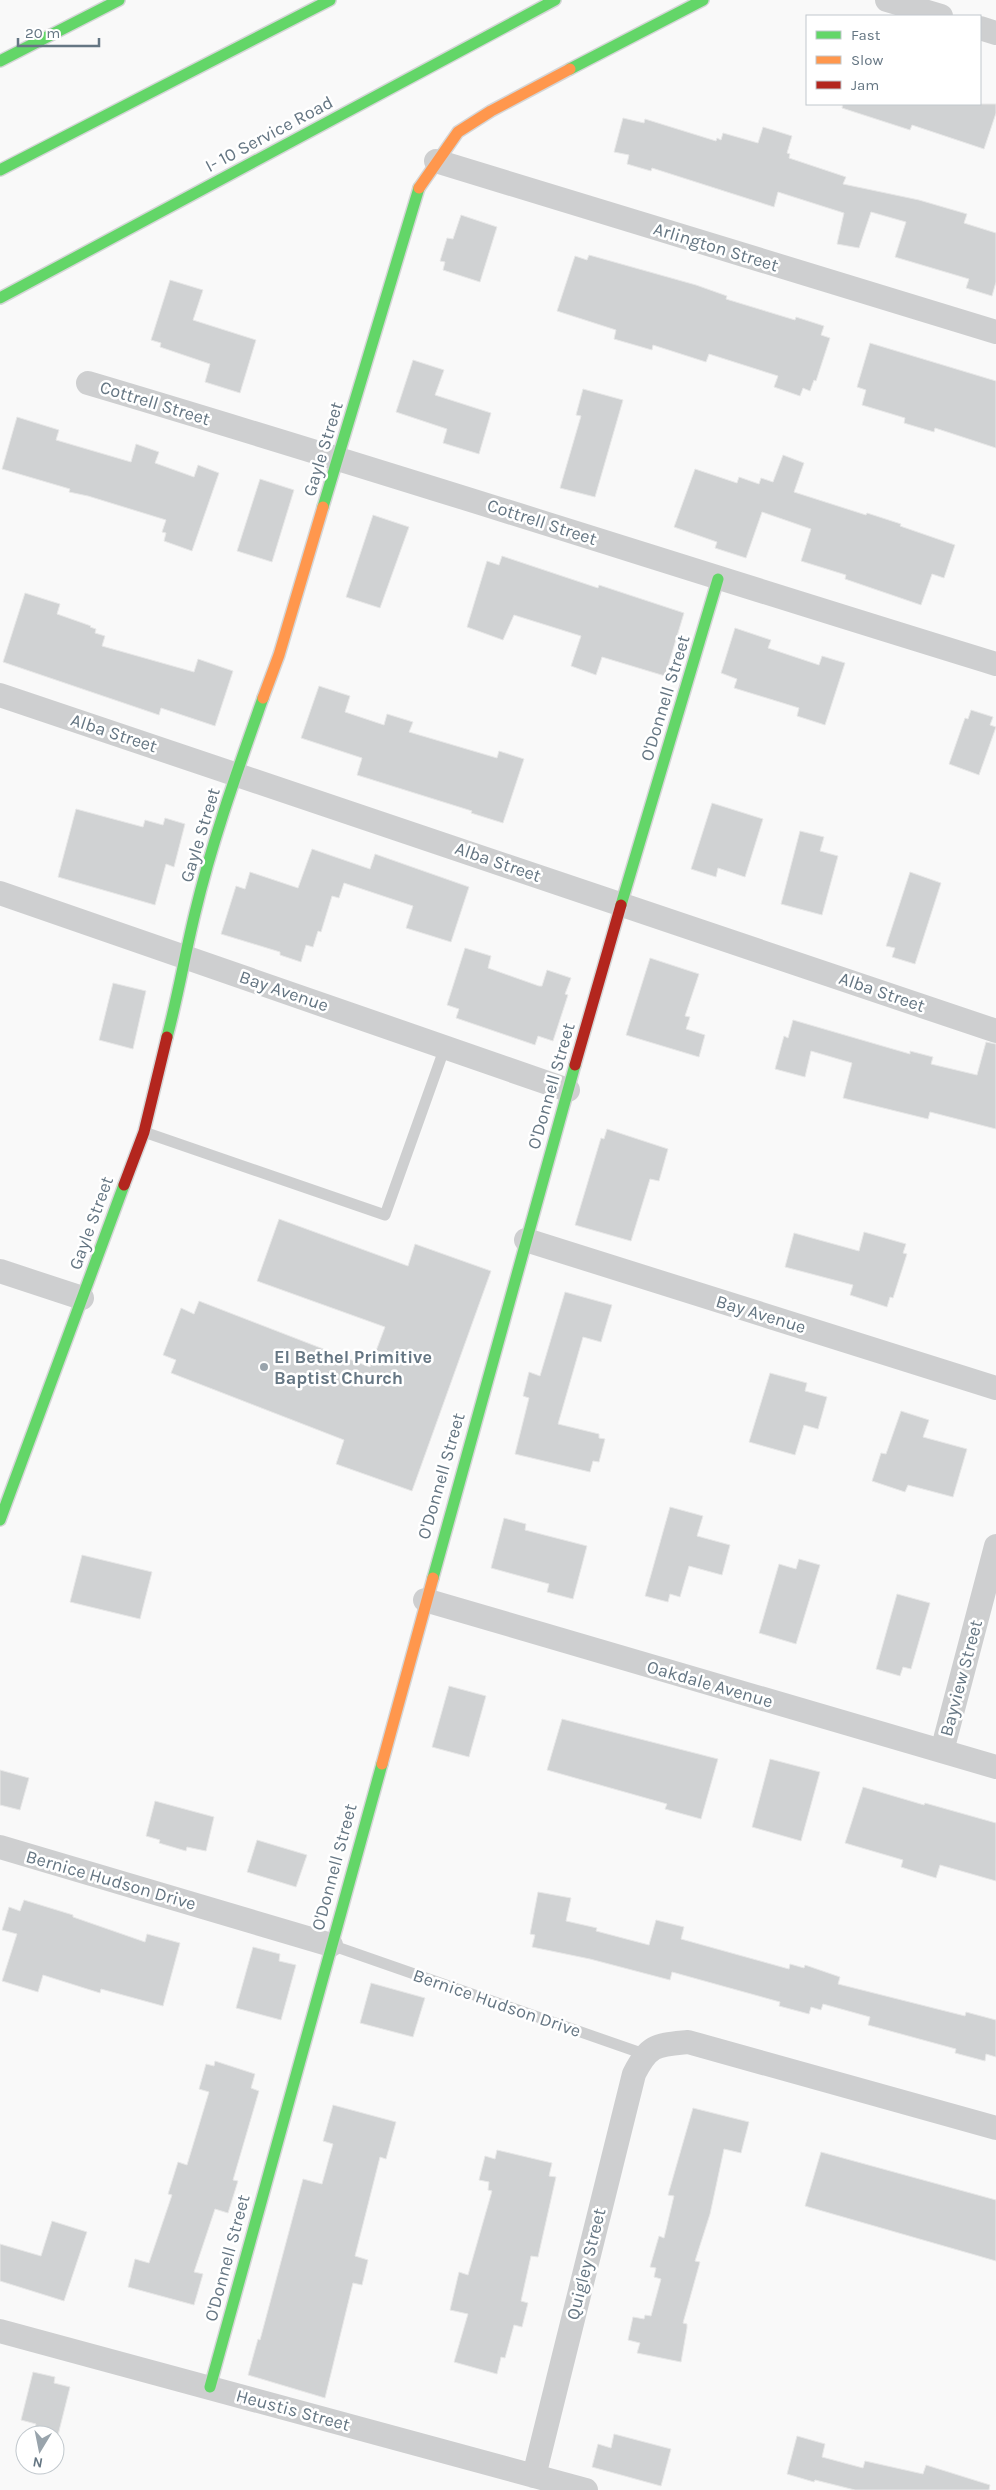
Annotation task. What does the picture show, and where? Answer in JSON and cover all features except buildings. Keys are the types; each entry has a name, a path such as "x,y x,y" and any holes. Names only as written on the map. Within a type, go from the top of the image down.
{"main road":[{"path":"0,62 119,0"},
{"path":"0,170 330,0"},
{"name":"I- 10 Service Road","path":"0,298 554,0"},
{"name":"Gayle Street","path":"0,1520 144,1132 188,957 195,913 236,774 279,655 420,186 458,132 491,111 703,0"},
{"name":"O'Donnell Street","path":"210,2387 425,1600 568,1090 621,904 718,579"}],"street":[{"path":"887,0 938,15"},
{"path":"981,28 996,33"},
{"name":"Arlington Street","path":"436,161 996,332"},
{"name":"Cottrell Street","path":"88,383 338,457 718,579 996,664"},
{"name":"Alba Street","path":"0,695 996,1030"},
{"name":"Bay Avenue","path":"0,893 568,1090"},
{"name":"Bay Avenue","path":"526,1240 996,1388"},
{"path":"0,1270 82,1298"},
{"name":"Bayview Street","path":"942,1751 996,1546"},
{"name":"Oakdale Avenue","path":"425,1600 996,1767"},
{"name":"Bernice Hudson Drive","path":"0,1847 331,1945"},
{"path":"644,2054 664,2044 688,2042 996,2128"},
{"name":"Quigley Street","path":"534,2476 634,2074 644,2054"},
{"name":"Heustis Street","path":"0,2331 586,2490"}],"lane":[{"path":"144,1132 385,1215 445,1047"},
{"name":"Bernice Hudson Drive","path":"331,1945 644,2054"}],"traffic: fast":[{"path":"0,61 119,0"},
{"path":"0,170 330,0"},
{"path":"0,298 555,0"},
{"path":"570,69 703,0"},
{"path":"323,507 419,188"},
{"path":"621,905 718,579"},
{"path":"167,1037 209,859 263,698"},
{"path":"433,1578 575,1065"},
{"path":"0,1520 124,1185"},
{"path":"210,2387 382,1764"}],"traffic: slow":[{"path":"419,188 458,132 491,111 570,69"},
{"path":"263,698 279,655 323,507"},
{"path":"382,1764 433,1578"}],"traffic: jam":[{"path":"575,1065 621,905"},
{"path":"124,1185 144,1132 167,1037"}],"place":[{"name":"El Bethel Primitive Baptist Church","path":"264,1367"}]}
